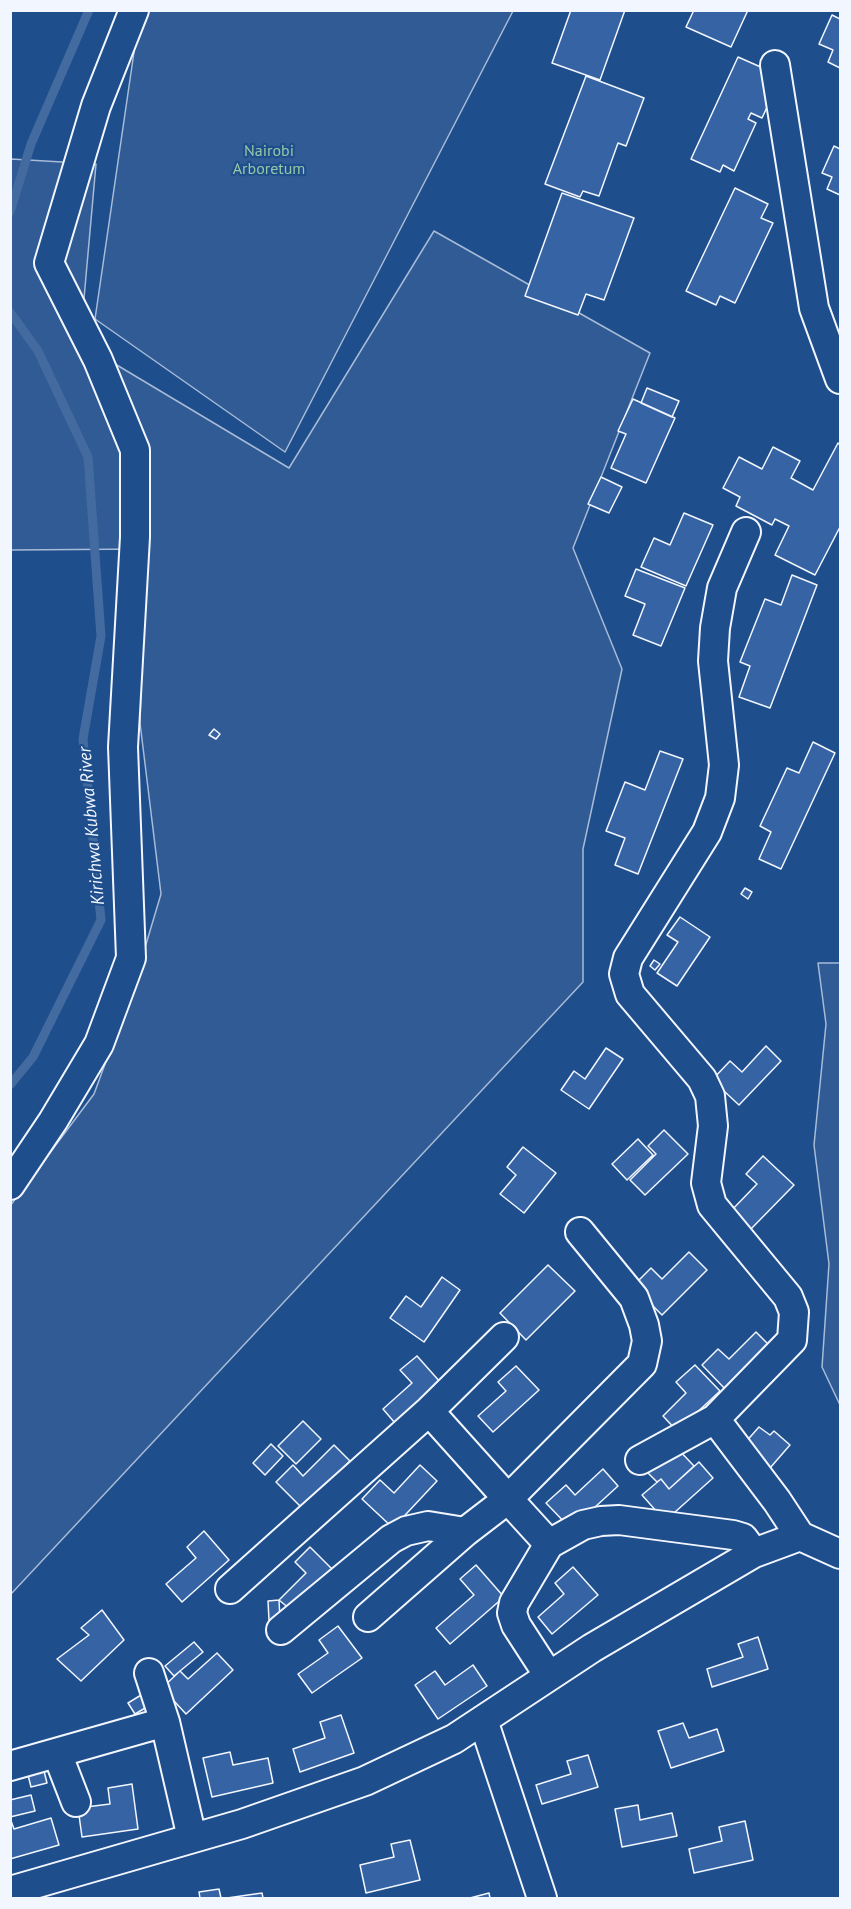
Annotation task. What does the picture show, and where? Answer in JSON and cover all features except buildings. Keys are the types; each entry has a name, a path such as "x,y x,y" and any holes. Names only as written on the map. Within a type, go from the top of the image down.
{"street":[{"path":"10,1185 53,1121 99,1044 131,958 123,747 135,537 135,450 98,360 49,263 96,106 134,10"},
{"path":"775,65 814,308 840,379"},
{"path":"640,1460 715,1419 792,1340 794,1312 788,1297 712,1206 706,1183 714,1126 710,1096 702,1079 630,994 624,974 628,958 707,832 720,798 724,765 714,662 714,628 722,588 746,531"},
{"path":"368,1617 465,1532 508,1499 642,1364 647,1341 634,1298 580,1232"},
{"path":"230,1589 429,1411 504,1337"},
{"path":"429,1411 549,1544"},
{"path":"715,1419 777,1501 800,1536 840,1554"},
{"path":"549,1676 516,1625 512,1613 514,1603 549,1544 583,1525 619,1520 733,1535 742,1538 754,1552"},
{"path":"281,1630 391,1539 406,1531 428,1526 465,1532"},
{"path":"10,1891 242,1824 365,1781 454,1739 591,1648 754,1552 800,1536"},
{"path":"149,1673 165,1722 192,1838"},
{"path":"483,1720 543,1899"},
{"path":"10,1766 165,1722"},
{"path":"57,1753 76,1802"}],"shaded area":[{"name":"Nairobi Arboretum","path":"140,11 513,11 285,452 95,319"},
{"path":"11,159 96,164 80,343 289,468 434,231 650,353 573,548 622,669 583,849 583,982 11,1594 10,1206 94,1094 133,988 161,894 140,723 145,549 11,550"},
{"path":"818,963 840,963 840,1405 822,1367 829,1264 814,1145 826,1024"}],"waterway":[{"name":"Kirichwa Kubwa River","path":"10,212 31,144 89,10"},
{"name":"Kirichwa Kubwa River","path":"10,312 38,351 88,457 101,636 83,739 101,920 33,1057 10,1085"}]}
